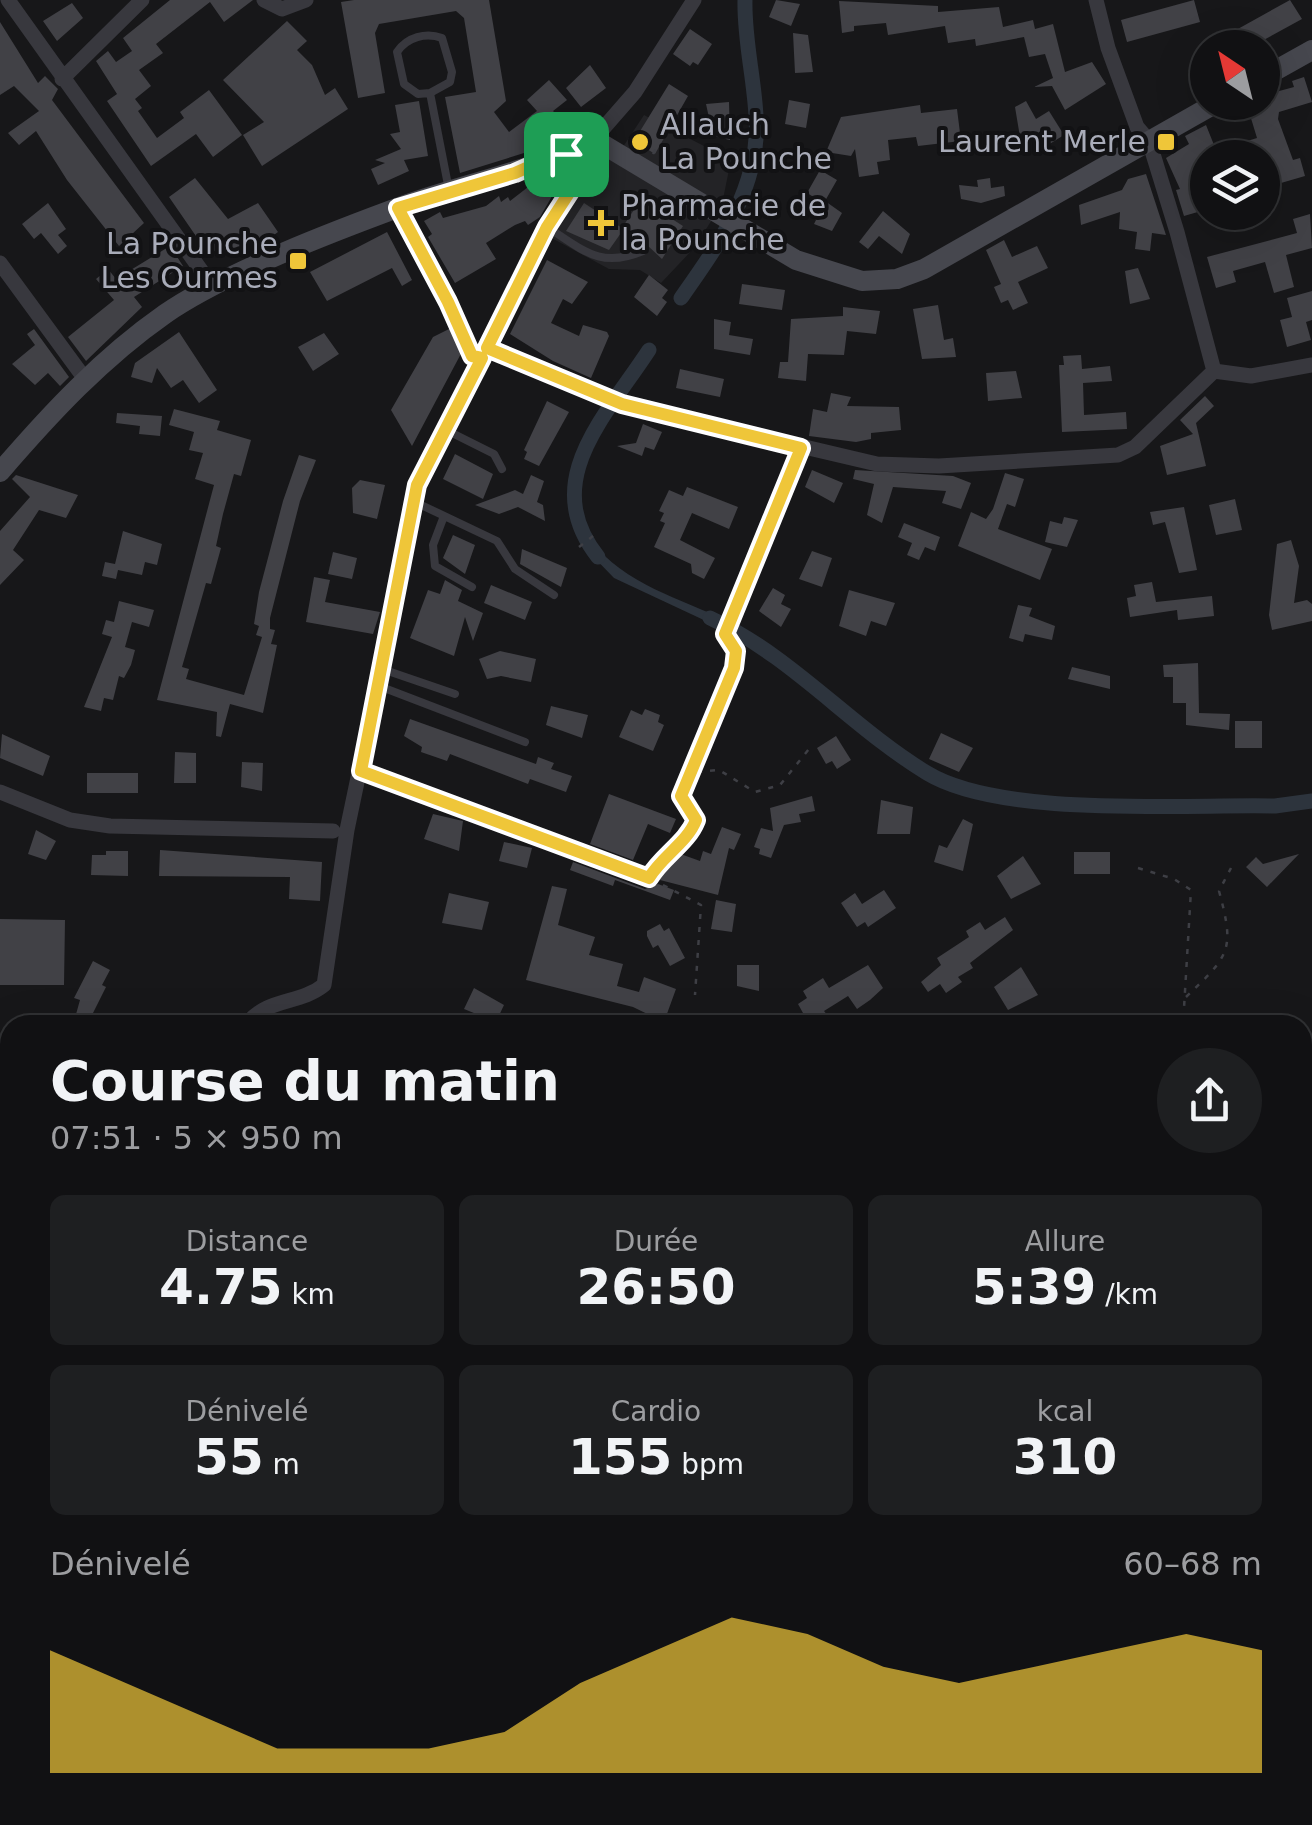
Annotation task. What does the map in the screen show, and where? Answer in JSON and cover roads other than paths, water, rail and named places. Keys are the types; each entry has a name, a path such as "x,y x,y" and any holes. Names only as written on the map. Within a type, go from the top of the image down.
{"street":[{"path":"8,0 213,287"},
{"path":"62,79 142,0"},
{"path":"264,0 282,9 306,0"},
{"path":"0,472 85,379 166,314 213,287 398,208 515,173 594,138 636,92 694,0"},
{"path":"1096,0 1137,126 1149,141 1214,371"},
{"path":"1280,68 1312,50"},
{"path":"594,138 796,260 862,281 897,279 974,243 1190,118"},
{"path":"256,1015 266,1005 314,994 324,985 347,830 379,686 413,501 444,429 547,227 593,156 594,138"},
{"path":"0,263 85,379"},
{"path":"485,353 614,400 801,448 876,464 939,466 1118,456 1134,447 1214,371"},
{"path":"1214,371 1251,376 1312,365"},
{"path":"361,771 649,878"},
{"path":"0,792 70,820 110,826 334,830"}],"lane":[{"path":"431,34 442,38 452,72 450,82 430,93 418,94 404,84 397,52 410,40 431,34"},
{"path":"430,93 449,190"},
{"path":"398,208 448,302"},
{"path":"547,227 604,261 620,261 643,251"},
{"path":"444,429 494,454 502,469"},
{"path":"413,501 496,542 515,570 554,595"},
{"path":"444,516 433,545 435,566 472,587"},
{"path":"382,668 455,694"},
{"path":"379,686 525,742"}],"waterway":[{"path":"681,298 735,213 752,166 756,116 745,0"},
{"path":"598,557 581,529 575,502 576,476 598,424 649,350"},
{"path":"710,618 768,652 899,755 960,787 1000,797 1095,806 1275,806 1312,801"}],"place":[{"name":"Allauch La Pounche","path":"640,142"},
{"name":"Laurent Merle","path":"1166,142"},
{"name":"Pharmacie de la Pounche","path":"601,223"},
{"name":"La Pounche Les Ourmes","path":"298,261"}]}
